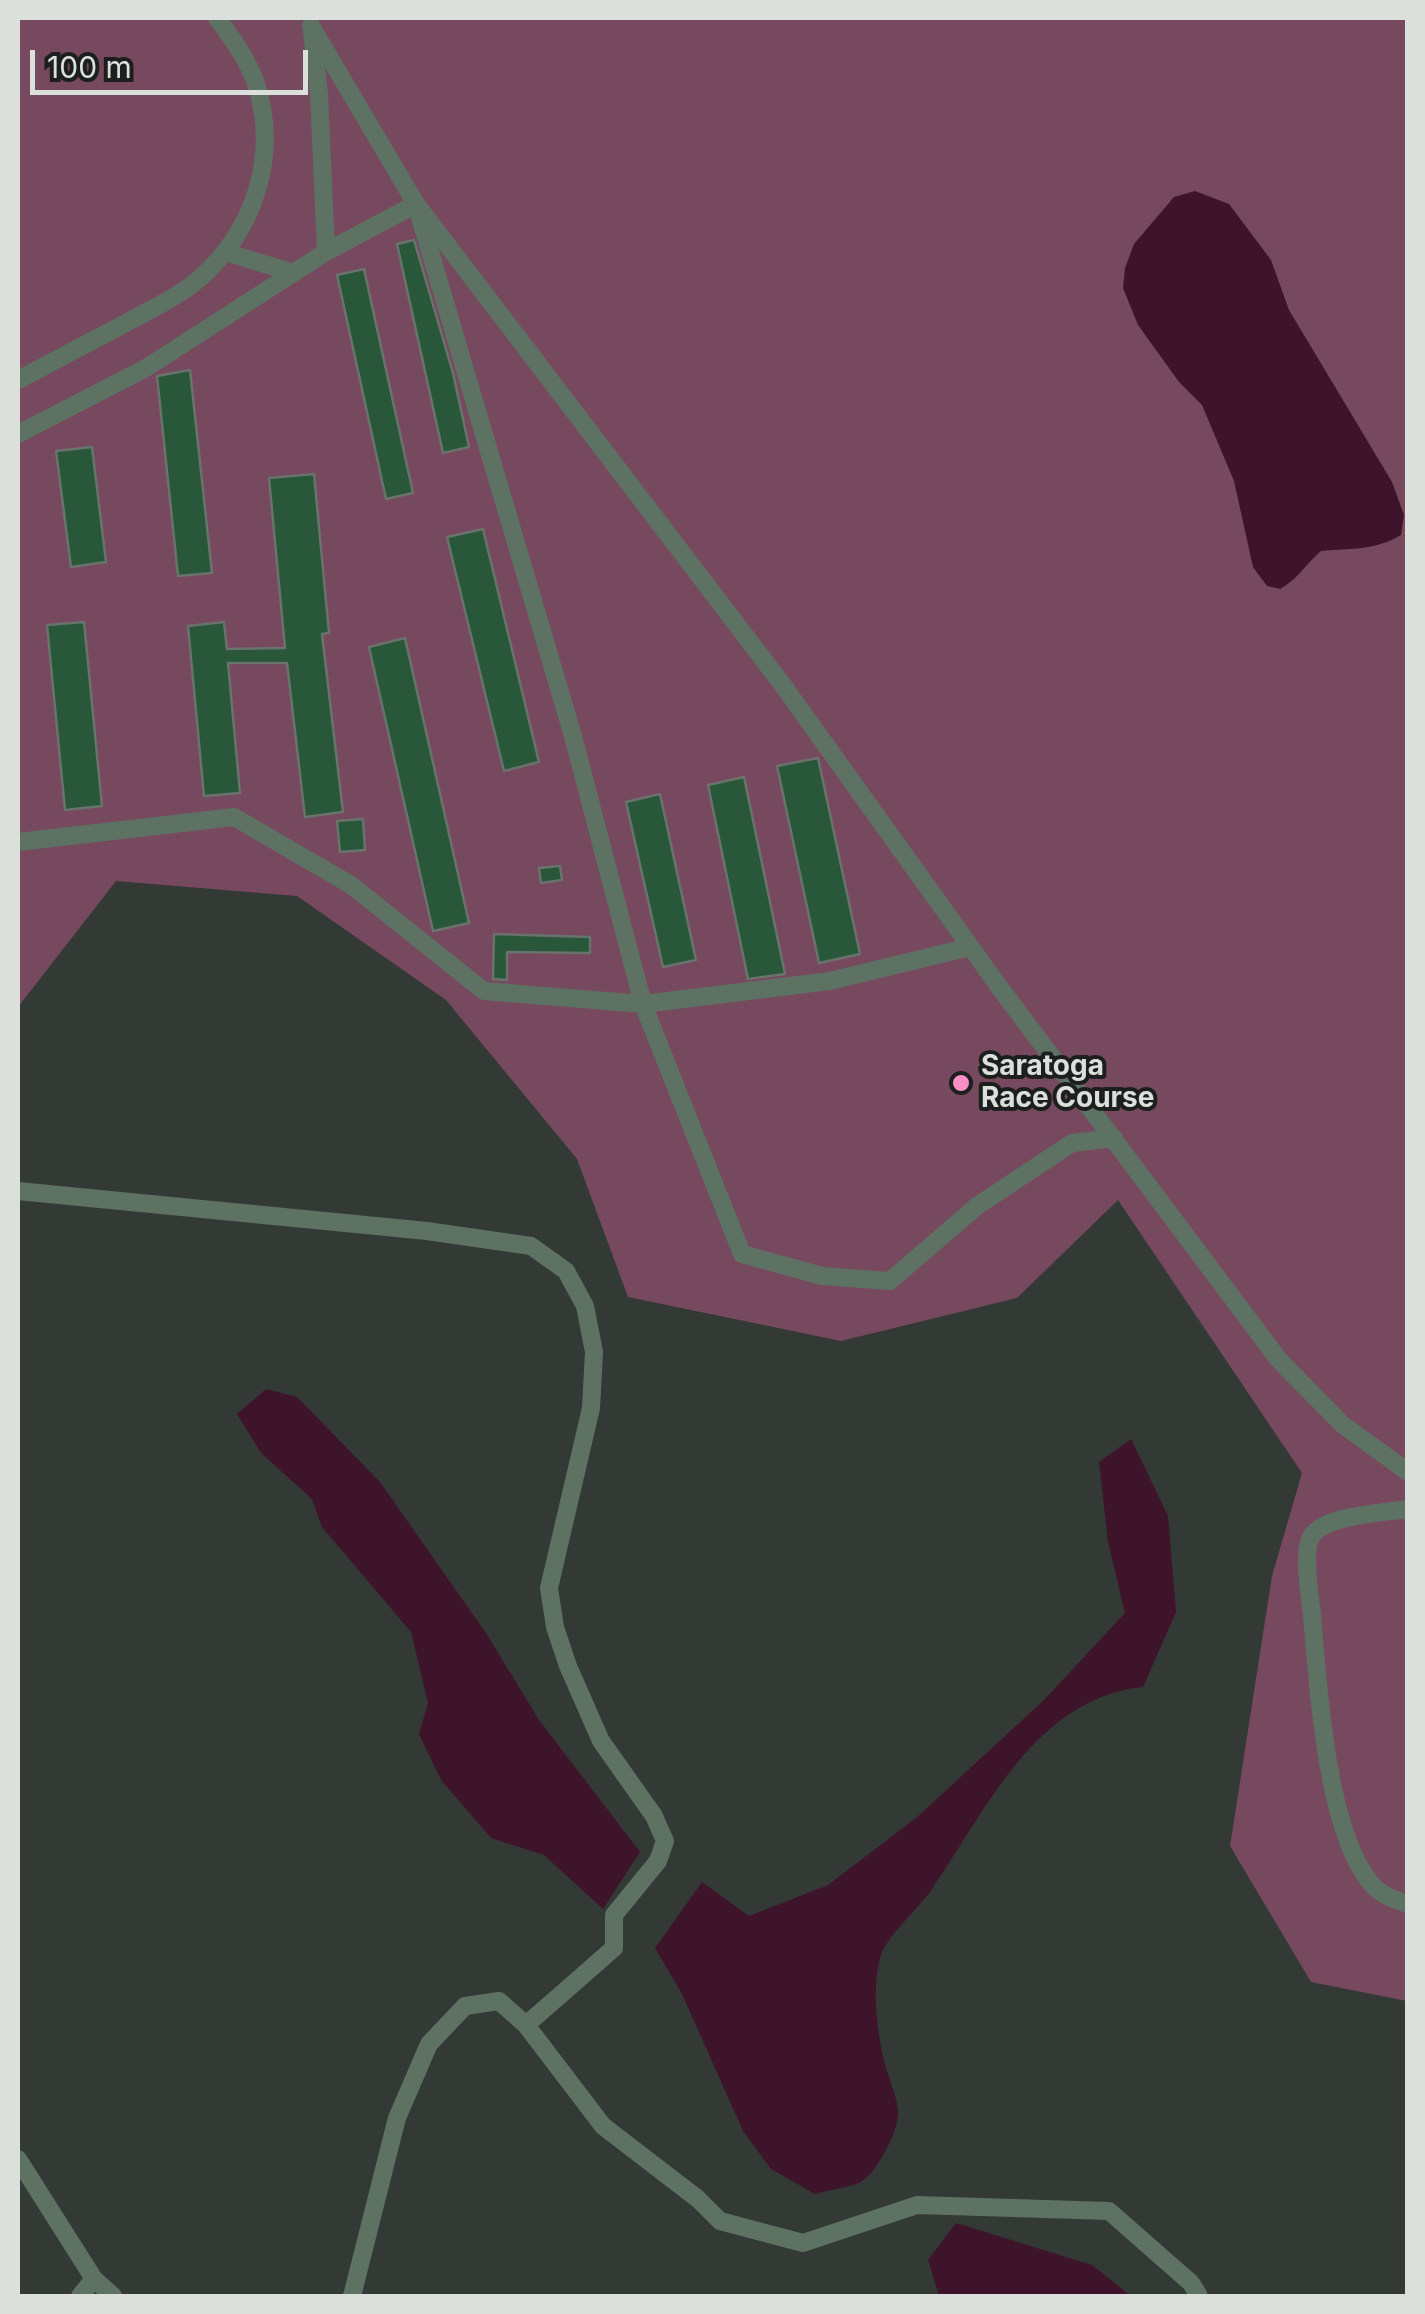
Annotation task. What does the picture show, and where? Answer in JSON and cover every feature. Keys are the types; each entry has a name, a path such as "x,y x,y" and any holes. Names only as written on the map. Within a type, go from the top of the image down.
{"lane":[{"path":"18,380 198,280 226,252 253,204 263,172 266,134 256,83 237,44 218,18"},
{"path":"309,22 416,204 771,668 970,946 1279,1360 1343,1425 1408,1472"},
{"path":"309,22 320,94 326,252"},
{"path":"18,434 146,368 326,252 416,204"},
{"path":"416,204 574,736 643,1004 742,1254 822,1276 890,1281 977,1206 1072,1143 1114,1138"},
{"path":"226,252 294,273"},
{"path":"18,842 234,817 350,885 484,991 643,1004 830,982 970,946"},
{"path":"18,1191 428,1231 531,1246 566,1272 584,1306 594,1352 591,1408 550,1588 555,1627 601,1741 654,1816 665,1841 658,1861 614,1914 614,1948 526,2025"},
{"path":"1408,1508 1324,1523 1309,1540 1308,1568 1321,1719 1344,1825 1369,1880 1384,1896 1408,1904"},
{"path":"352,2296 397,2118 429,2044 465,2006 498,2002 526,2025 603,2126 698,2199 720,2221 803,2243 917,2206 1109,2211 1191,2283 1199,2296"},
{"path":"18,2159 94,2279 113,2296"},
{"path":"80,2296 94,2279"}],"shaded area":[{"name":"Saratoga Race Course","path":"18,18 1407,18 1407,2001 1311,1982 1230,1846 1272,1576 1302,1473 1118,1200 1017,1298 841,1341 628,1297 577,1159 446,1000 297,896 116,881 18,1007"},
{"path":"1195,191 1229,204 1271,260 1289,310 1392,482 1404,515 1401,535 1372,546 1321,551 1280,589 1267,586 1253,567 1234,481 1202,405 1179,382 1138,325 1123,288 1134,244 1174,197"},
{"path":"266,1389 297,1397 380,1482 486,1633 539,1720 640,1852 603,1909 544,1855 491,1838 441,1780 419,1734 428,1703 411,1632 322,1527 312,1499 261,1453 237,1414"},
{"path":"1131,1439 1168,1516 1176,1612 1143,1687 1105,1696 1072,1712 1043,1735 1017,1763 932,1889 885,1947 876,1980 876,2008 884,2061 897,2106 895,2130 866,2178 854,2185 815,2194 771,2169 743,2131 682,1994 655,1948 702,1882 749,1916 828,1885 916,1818 1044,1700 1125,1613 1108,1542 1099,1462"},
{"path":"956,2223 1092,2265 1131,2296 939,2296 928,2260"}],"building":[{"path":"414,240 453,373 469,447 443,453 397,244"},
{"path":"364,269 413,493 386,499 337,275"},
{"path":"190,370 212,573 178,576 157,376"},
{"path":"92,447 106,562 71,567 56,451"},
{"path":"314,474 329,633 322,634 343,812 305,817 287,663 228,663 240,793 204,796 188,626 224,622 227,649 285,648 269,478"},
{"path":"483,529 539,762 504,771 447,537"},
{"path":"84,622 102,806 65,810 47,625"},
{"path":"405,638 469,923 433,931 369,647"},
{"path":"818,758 860,954 819,963 777,766"},
{"path":"744,777 785,974 748,979 708,785"},
{"path":"660,794 696,960 663,967 626,802"},
{"path":"363,819 365,850 340,852 337,821"},
{"path":"560,866 562,880 541,883 539,868"},
{"path":"494,934 590,937 590,953 507,952 507,980 493,979"}],"place":[{"name":"Saratoga Race Course","path":"961,1083"}]}
